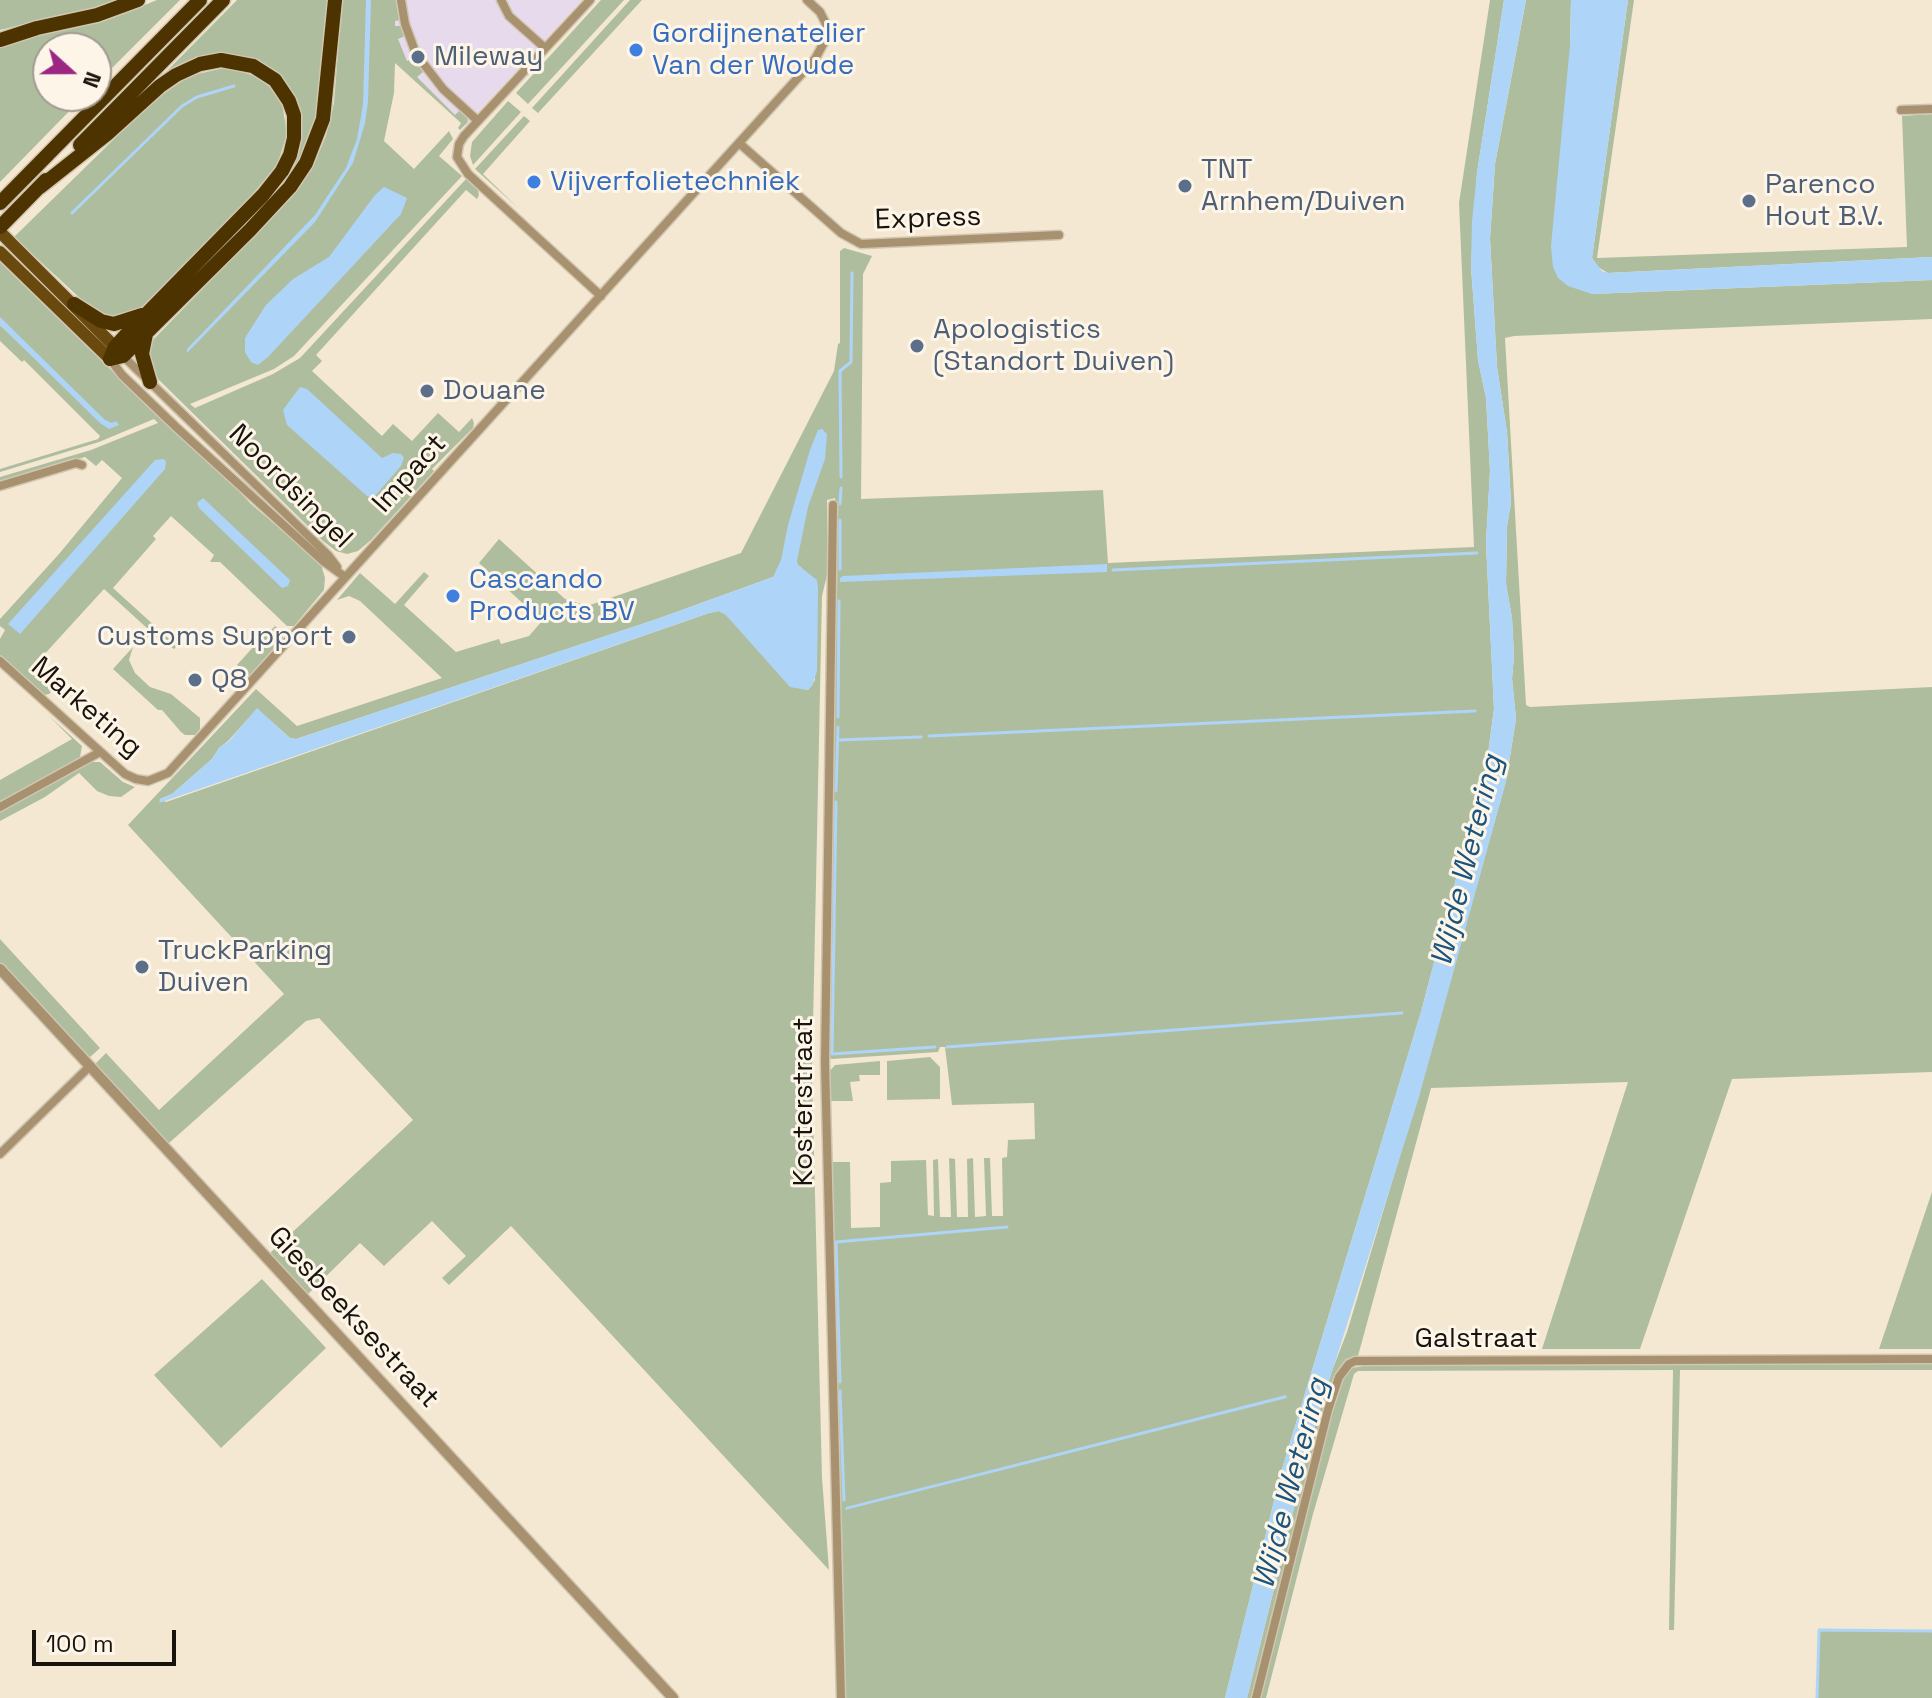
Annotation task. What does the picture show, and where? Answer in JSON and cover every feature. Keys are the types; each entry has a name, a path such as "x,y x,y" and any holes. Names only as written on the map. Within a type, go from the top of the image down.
{"highway":[{"path":"0,40 97,15 138,0"},
{"path":"0,203 200,0"},
{"path":"0,230 223,0"},
{"path":"120,357 250,230 290,187 306,163 323,119 335,0"},
{"path":"40,187 107,134 160,86 200,64 221,60 253,66 275,80 289,101 295,126 290,155 282,171 263,195 146,313 120,357"},
{"path":"74,304 101,321 114,324 146,313"},
{"path":"146,333 142,354 150,382"}],"main road":[{"name":"Noordsingel","path":"0,230 74,304 120,357"},
{"name":"Noordsingel","path":"0,252 120,357"}],"street":[{"path":"401,0 405,24 416,54 443,89 478,121"},
{"path":"501,0 509,16 545,48"},
{"path":"590,0 478,121 459,144 457,157 462,168 601,296"},
{"name":"Impact","path":"345,577 823,48 827,37 826,24 820,12 807,0"},
{"path":"1901,110 1932,109"},
{"name":"Express","path":"739,143 841,233 861,244 1059,235"},
{"name":"Noordsingel","path":"120,357 122,375 323,561 345,577"},
{"name":"Noordsingel","path":"120,357 150,382 328,555 345,577"},
{"path":"0,486 76,463 82,465"},
{"name":"Kosterstraat","path":"833,505 825,1078 841,1698"},
{"name":"Marketing","path":"0,661 125,774 136,779 155,779 168,773 345,577"},
{"path":"0,807 100,752"},
{"name":"Giesbeeksestraat","path":"0,969 673,1698"},
{"path":"0,1154 90,1066"},
{"name":"Galstraat","path":"1256,1698 1328,1410 1339,1377 1349,1364 1355,1361 1932,1359"}],"shaded area":[{"name":"Mileway","path":"395,0 582,0 465,126 395,62"}],"green space":[{"path":"0,0 125,0 0,30"},
{"path":"157,0 180,0 112,68 112,32 55,32 105,21"},
{"path":"237,0 332,0 321,106 304,154 271,196 288,169 294,102 232,56 152,86"},
{"path":"342,0 398,0 400,20 395,21 395,26 401,26 405,36 398,39 407,61 414,58 423,72 417,77 455,115 460,110 468,122 460,130 461,123 395,63 394,93 384,141 414,169 449,131 453,139 439,156 462,176 294,356 274,369 190,404 195,408 273,374 300,358 466,179 478,190 477,199 466,190 316,355 322,361 312,371 382,436 393,424 412,441 438,413 459,432 472,418 474,423 473,428 432,469 434,471 371,540 358,551 347,554 336,551 323,541 159,380 151,369 148,349 149,344 290,199 313,167 326,136 334,103"},
{"path":"601,0 624,0 528,104 516,93"},
{"path":"630,0 642,0 538,113 532,108"},
{"path":"1490,0 1504,0 1477,173 1471,267 1478,360 1486,398 1490,471 1486,543 1494,709 1487,761 1421,1012 1282,1469 1225,1698 844,1698 828,1167 833,1162 850,1162 851,1228 880,1227 880,1183 891,1182 891,1161 926,1160 928,1215 934,1216 933,1160 938,1159 940,1217 951,1217 949,1158 955,1159 957,1217 968,1217 967,1159 973,1158 975,1217 986,1216 984,1158 990,1158 992,1216 1003,1216 1002,1158 1007,1157 1008,1140 1035,1139 1034,1103 952,1105 945,1047 940,1047 938,1052 827,1057 835,498 827,500 827,575 822,596 812,1073 822,1478 829,1570 511,1226 449,1285 442,1278 466,1256 432,1221 384,1266 360,1243 308,1294 270,1253 413,1120 319,1018 306,1021 168,1144 94,1065 106,1053 159,1110 284,994 128,825 256,689 297,726 442,678 360,601 349,596 337,600 360,573 395,604 424,572 429,576 404,605 456,652 499,639 501,644 529,636 542,621 479,563 499,539 565,599 587,606 741,553 834,371 840,343 840,251 844,248 872,256 863,274 861,499 1103,490 1108,563 1474,547 1459,203","holes":["794,564 801,567 815,680 808,690 719,611 166,802 160,799 172,794 212,759 257,709 290,738 296,739 657,619 773,577"]},
{"path":"1526,0 1571,0 1570,45 1592,294 1932,280 1932,319 1505,338 1526,705 1932,687 1932,1072 1732,1079 1640,1349 1542,1349 1628,1082 1431,1088 1358,1356 1346,1359 1337,1371 1321,1421 1252,1698 1247,1698 1312,1435 1347,1332 1418,1095 1506,781 1516,719 1512,618 1506,584 1507,526 1511,503 1507,432 1497,367 1490,239 1495,164"},
{"path":"1628,0 1634,0 1597,258 1907,247 1902,116 1932,114 1932,257 1608,273 1598,267 1592,258"},
{"path":"32,37 32,112 68,112 0,182 0,44"},
{"path":"228,67 260,78 282,103 287,134 277,165 246,202 140,309 116,319 97,314 14,237 152,102 189,76"},
{"path":"508,101 521,112 473,165 470,156 472,142"},
{"path":"524,116 530,121 483,174 518,208 475,169"},
{"path":"0,262 250,503 321,564 324,590 294,626 287,626 220,562 210,562 214,555 171,516 153,536 156,539 113,588 177,646 174,649 157,637 147,637 138,642 148,629 104,589 30,670 52,691 49,694 44,695 0,655 0,639 5,630 0,626 0,619 122,478 102,460 96,466 85,457 0,482 0,477 91,450 158,423 154,419 99,442 0,472 0,469 100,436 24,360 22,362 0,341 0,325 106,426 0,320"},
{"path":"275,626 282,632 283,638 247,678 236,679 244,671 237,665 263,636 258,631 260,628 267,634"},
{"path":"133,647 129,660 135,673 150,687 171,694 200,718 200,729 195,735 181,732 162,710 158,710 113,669"},
{"path":"48,715 82,746 80,757 0,804 0,780 72,739"},
{"path":"90,762 100,762 123,782 135,787 121,797 109,796 97,791 79,773 45,797 0,821 0,809"},
{"path":"0,939 100,1048 88,1059 0,963"},
{"path":"930,1057 940,1067 940,1099 887,1100 887,1061"},
{"path":"880,1061 880,1075 859,1075 860,1081 850,1082 853,1101 831,1101 828,1073 835,1065"},
{"path":"1932,1192 1932,1349 1879,1349"},
{"path":"262,1279 326,1348 221,1448 154,1375"},
{"path":"1932,1363 1932,1370 1680,1370 1674,1630 1669,1630 1673,1370 1358,1371 1354,1374 1313,1514 1266,1698 1260,1698 1316,1468 1342,1378 1352,1368 1369,1365"},
{"path":"1819,1630 1932,1631 1932,1698 1817,1698"}],"water":[{"path":"366,0 371,0 368,102 353,163 315,222 187,353 187,349 315,215 346,168 357,139 363,105"},
{"name":"Wijde Wetering","path":"1504,0 1526,0 1495,164 1490,239 1497,367 1507,432 1511,503 1507,526 1506,584 1512,618 1516,719 1506,781 1419,1097 1312,1435 1247,1698 1225,1698 1282,1469 1421,1012 1487,761 1494,709 1486,543 1490,471 1486,398 1478,360 1471,267 1472,221"},
{"path":"1571,0 1628,0 1592,258 1602,271 1932,257 1932,280 1592,294 1568,286 1558,278 1553,267 1551,246 1570,45"},
{"path":"384,187 407,198 401,214 268,357 258,365 251,362 245,352 245,338 266,305 293,279 329,257"},
{"path":"0,317 105,420 116,421 119,425 109,429 100,423 0,325"},
{"path":"300,387 307,389 382,458 393,453 401,454 404,458 401,466 374,497 367,496 287,425 283,410"},
{"path":"822,429 827,434 825,459 808,507 797,561 817,580 818,587 817,671 812,686 807,690 790,687 725,614 718,611 159,803 160,799 172,794 212,759 257,708 290,738 296,739 657,619 773,577 781,560 810,450 818,430"},
{"path":"155,460 166,461 165,469 20,634 8,624"},
{"path":"203,498 290,580 288,586 282,588 199,508 197,503"},
{"path":"1107,564 1107,572 840,582 843,576"},
{"path":"1286,1395 1287,1398 845,1510 846,1507"}],"waterway":[{"path":"72,213 182,106 197,97 234,86"},
{"path":"841,477 840,371 851,362 852,273"},
{"path":"840,504 841,488"},
{"path":"840,520 840,569"},
{"path":"1113,570 1477,553"},
{"path":"838,717 839,601"},
{"path":"929,736 1475,711"},
{"path":"836,791 838,727"},
{"path":"838,740 921,737"},
{"path":"836,802 832,1054 935,1047"},
{"path":"947,1047 1402,1013"},
{"path":"840,1382 836,1242 1007,1227"},
{"path":"840,1391 844,1500"},
{"path":"1817,1698 1819,1630 1932,1631"}],"place":[{"name":"Gordijnenatelier Van der Woude","path":"636,50"},
{"name":"Mileway","path":"418,57"},
{"name":"Vijverfolietechniek","path":"534,182"},
{"name":"TNT Arnhem/Duiven","path":"1185,186"},
{"name":"Parenco Hout B.V.","path":"1749,201"},
{"name":"Apologistics (Standort Duiven)","path":"917,346"},
{"name":"Douane","path":"427,391"},
{"name":"Cascando Products BV","path":"453,596"},
{"name":"Customs Support","path":"349,637"},
{"name":"Q8","path":"195,680"},
{"name":"TruckParking Duiven","path":"142,967"}]}
